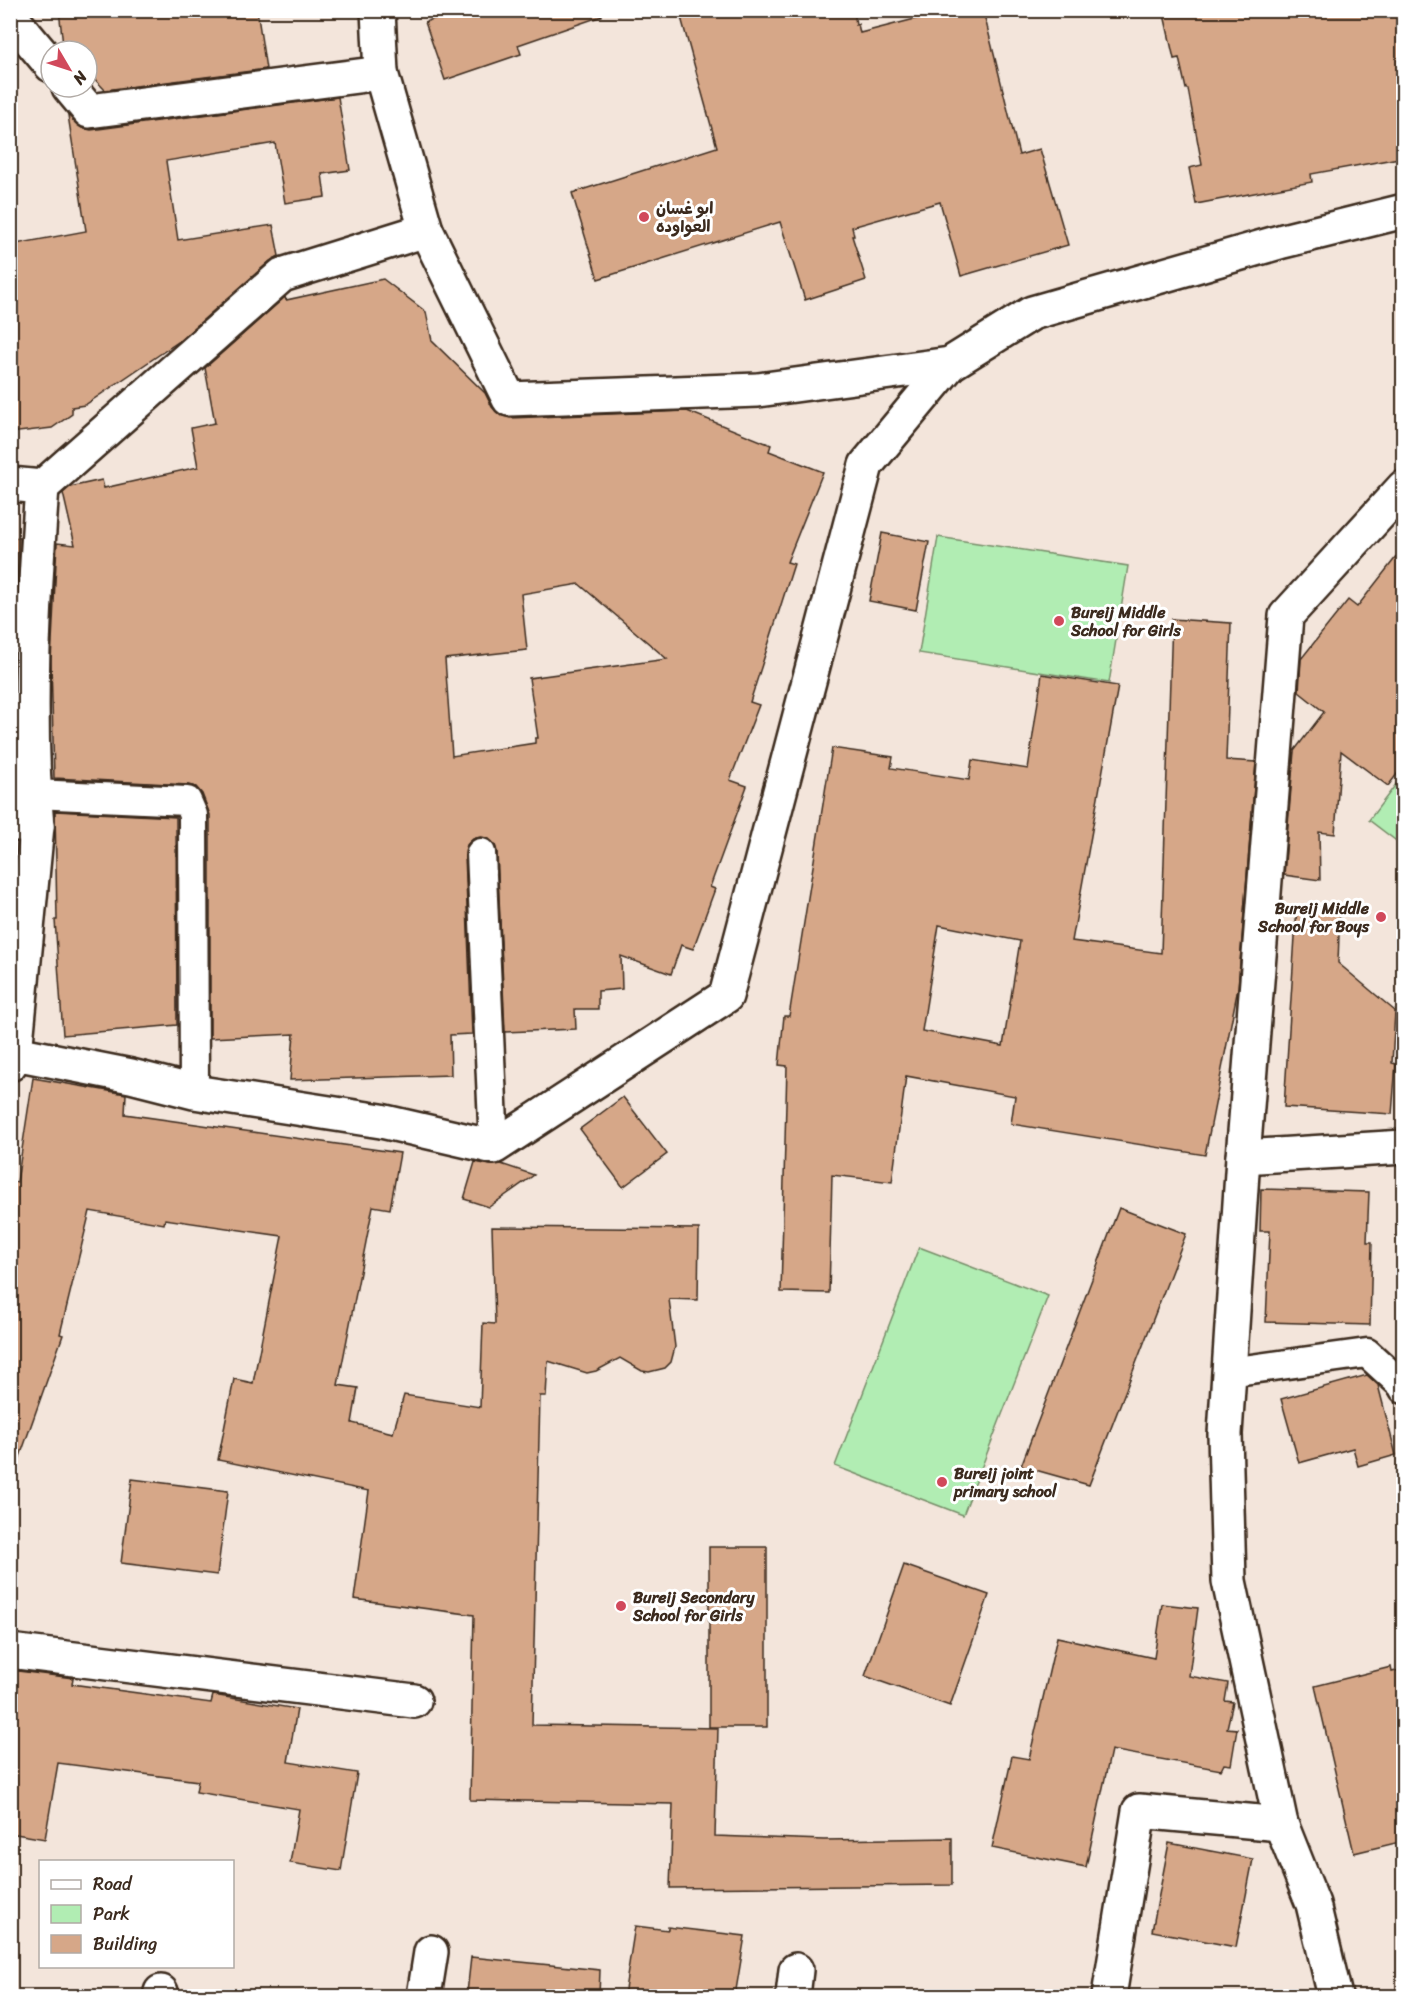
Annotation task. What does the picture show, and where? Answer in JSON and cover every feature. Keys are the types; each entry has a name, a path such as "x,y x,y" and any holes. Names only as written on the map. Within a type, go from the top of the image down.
{"street":[{"path":"378,10 381,73 426,230 509,399 758,390 950,364"},
{"path":"10,16 39,51"},
{"path":"79,99 89,111 381,73"},
{"path":"426,230 282,275 26,485 33,618 34,794 24,825 13,1058 131,1076 194,1092 381,1121 494,1148 726,996 866,465 950,364 1032,313 1283,241 1404,211"},
{"path":"1335,1996 1313,1904 1281,1824 1229,1581 1225,1434 1243,1157 1286,616 1404,487"},
{"path":"1243,1157 1404,1147"},
{"path":"10,1652 414,1701"},
{"path":"1109,1996 1139,1810 1281,1824"},
{"path":"424,1996 431,1952"}],"lane":[{"path":"34,794 186,801 193,815 194,1092"},
{"path":"481,853 494,1148"},
{"path":"1229,1371 1367,1353 1404,1389"}],"green space":[{"path":"938,537 1128,566 1109,683 919,653"},
{"path":"1403,775 1403,846 1369,820"},
{"path":"919,1247 1048,1296 963,1515 835,1466"}],"building":[{"path":"59,10 257,10 266,69 105,90 99,84 99,39 62,39"},
{"path":"458,10 601,10 602,16 518,45 521,54 445,80 425,22"},
{"path":"679,10 854,10 856,25 858,24 860,33 950,10 983,10 1019,155 1040,149 1068,245 961,276 940,202 852,227 854,236 852,236 866,280 805,300 780,222 598,279 572,193 717,147"},
{"path":"1163,10 1404,10 1404,157 1311,174 1312,182 1196,204 1189,168 1202,165 1188,89 1186,89 1179,58 1174,59"},
{"path":"338,97 350,170 322,174 325,197 285,203 275,143 166,161 178,240 273,225 279,256 270,261 178,342 85,405 72,407 72,414 52,428 10,433 10,245 86,231 68,115 82,128 91,130"},
{"path":"383,279 426,312 432,341 485,393 492,407 500,415 510,418 687,411 771,445 769,451 823,472 787,562 794,564 750,702 759,705 730,780 747,786 710,887 715,889 693,949 681,945 671,974 621,956 622,989 598,991 598,1009 575,1009 576,1029 505,1032 497,852 495,845 489,839 481,837 473,839 467,845 465,854 472,1034 450,1035 451,1075 290,1080 294,1034 210,1038 210,815 202,794 196,787 188,785 54,778 51,661 57,543 75,545 63,493 70,487 102,480 104,488 198,467 191,428 215,423 205,368 285,297 286,300","holes":["579,584 667,659 529,678 538,738 535,738 535,743 452,756 445,659 527,650 521,594"]},
{"path":"882,533 929,542 916,610 869,601"},
{"path":"10,537 20,538 16,601 10,601"},
{"path":"1404,547 1404,765 1388,786 1341,751 1335,834 1319,832 1320,880 1284,875 1294,751 1324,712 1299,692 1301,659 1348,600 1357,607"},
{"path":"1172,619 1231,623 1226,760 1256,762 1238,988 1205,1155 1011,1124 1015,1096 906,1076 892,1182 832,1175 829,1293 781,1292 787,1066 779,1065 784,1016 789,1016 832,748 893,757 891,768 969,780 972,760 1028,769 1042,674 1118,686 1072,941 1161,953","holes":["939,925 1020,941 1003,1046 922,1031"]},
{"path":"55,811 176,817 177,1025 63,1035 55,920 57,920"},
{"path":"1297,906 1340,907 1338,963 1395,1011 1392,1063 1396,1064 1392,1114 1284,1107"},
{"path":"33,1078 126,1094 125,1114 400,1153 390,1209 373,1206 338,1385 358,1388 352,1423 393,1433 404,1395 480,1407 483,1323 495,1324 492,1227 699,1229 698,1300 669,1299 675,1347 671,1362 665,1368 649,1372 642,1371 620,1358 596,1371 587,1373 548,1361 546,1396 540,1396 532,1725 718,1728 715,1836 824,1840 952,1838 952,1885 670,1888 673,1804 470,1800 474,1615 354,1599 369,1491 218,1460 234,1379 253,1383 282,1236 165,1219 164,1224 90,1211 60,1334 63,1335 16,1468 10,1468 10,1181 17,1182"},
{"path":"623,1097 667,1154 623,1187 580,1129"},
{"path":"475,1162 490,1165 501,1164 534,1175 489,1207 464,1199"},
{"path":"1261,1189 1369,1192 1367,1242 1372,1242 1370,1325 1266,1322 1270,1231 1260,1231"},
{"path":"1119,1208 1186,1234 1089,1485 1021,1466"},
{"path":"1367,1375 1378,1385 1396,1455 1358,1466 1353,1448 1299,1463 1281,1399"},
{"path":"132,1479 228,1491 217,1575 121,1563"},
{"path":"709,1547 767,1547 767,1727 709,1727"},
{"path":"904,1565 989,1595 950,1706 865,1676"},
{"path":"1162,1604 1198,1608 1189,1676 1228,1683 1225,1701 1233,1702 1227,1728 1237,1729 1231,1765 1224,1764 1221,1770 1111,1750 1086,1867 992,1848 1012,1756 1029,1759 1057,1637 1154,1658"},
{"path":"1391,1667 1392,1672 1404,1669 1404,1841 1354,1853 1315,1686"},
{"path":"10,1670 73,1678 72,1684 211,1703 213,1695 297,1709 288,1762 357,1773 341,1871 290,1863 299,1809 196,1792 198,1781 58,1763 45,1839 10,1833"},
{"path":"1169,1843 1253,1859 1236,1947 1152,1931"},
{"path":"635,1926 668,1930 668,1927 745,1936 735,1996 624,1996"},
{"path":"471,1957 600,1970 599,1996 503,1996 467,1993"}],"place":[{"name":"ابو غسان العواوده","path":"644,217"},
{"name":"Bureij Middle School for Girls","path":"1059,621"},
{"name":"Bureij Middle School for Boys","path":"1381,917"},
{"name":"Bureij joint primary school","path":"942,1482"},
{"name":"Bureij Secondary School for Girls","path":"621,1606"}]}
